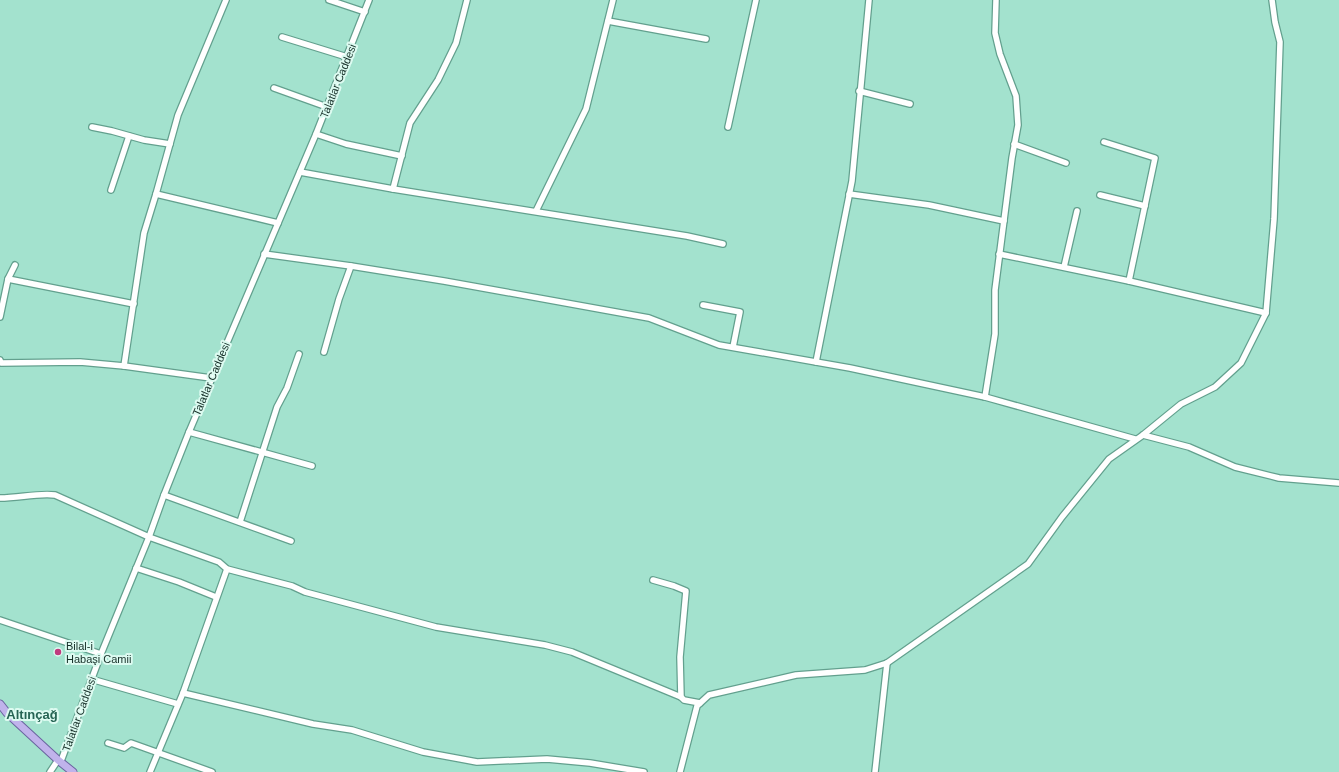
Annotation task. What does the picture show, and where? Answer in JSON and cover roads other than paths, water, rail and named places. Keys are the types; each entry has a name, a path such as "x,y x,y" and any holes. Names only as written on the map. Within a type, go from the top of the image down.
{"main road":[{"path":"0,704 59,761 73,772"}],"street":[{"path":"124,366 144,233 178,115 226,0"},
{"path":"329,0 365,12"},
{"name":"Talatlar Caddesi","path":"50,772 59,761 149,537 189,432 316,134 369,0"},
{"path":"393,189 410,123 438,80 456,43 467,0"},
{"path":"536,211 586,109 613,0"},
{"path":"728,127 756,0"},
{"path":"816,362 852,181 859,91 869,0"},
{"path":"985,397 996,334 995,290 1014,144 1018,125 1016,96 1000,54 995,33 996,0"},
{"path":"680,772 697,706 709,695 796,675 865,670 888,663 1028,564 1062,517 1109,460 1181,404 1215,387 1241,363 1266,313 1274,219 1280,42 1272,0"},
{"path":"608,21 706,39"},
{"path":"282,37 347,57"},
{"path":"274,88 327,107"},
{"path":"859,91 910,104"},
{"path":"92,127 112,130 129,136 170,144"},
{"path":"316,134 346,144 402,156"},
{"path":"111,190 129,136"},
{"path":"1104,142 1155,158 1130,281"},
{"path":"1014,144 1066,163"},
{"path":"300,172 393,189 687,236 723,244"},
{"path":"156,194 278,223"},
{"path":"849,194 929,205 1004,221"},
{"path":"1100,195 1145,206"},
{"path":"1064,267 1077,211"},
{"path":"264,254 444,280 649,318 719,345 816,362 985,397 1136,439"},
{"path":"1000,254 1130,281 1266,313"},
{"path":"0,317 8,279 14,265"},
{"path":"324,352 339,299 351,266"},
{"path":"8,279 134,304"},
{"path":"703,305 740,312 733,347"},
{"path":"240,522 262,452 299,354"},
{"path":"0,360 1,363 80,362 124,366 211,378"},
{"path":"189,432 312,466"},
{"path":"1143,434 1189,447 1235,467 1279,478 1339,482"},
{"path":"0,498 41,494 55,495 149,537 220,562 227,569 292,586 305,592 436,627 545,645 572,652 681,697 684,700 700,703"},
{"path":"164,495 291,541"},
{"path":"136,568 179,582 216,597"},
{"path":"150,772 183,693 227,569"},
{"path":"653,580 686,591 680,657 681,697"},
{"path":"0,620 101,654"},
{"path":"875,772 888,663"},
{"path":"91,679 178,704"},
{"path":"183,693 313,724 352,730 423,752 457,759 477,762 547,759 590,763 644,772"},
{"path":"108,743 124,748 131,743 212,772"}],"place":[{"name":"Bilal-i Habaşi Camii","path":"58,652"}],"district":[{"name":"Altınçağ","path":"32,714"}]}
